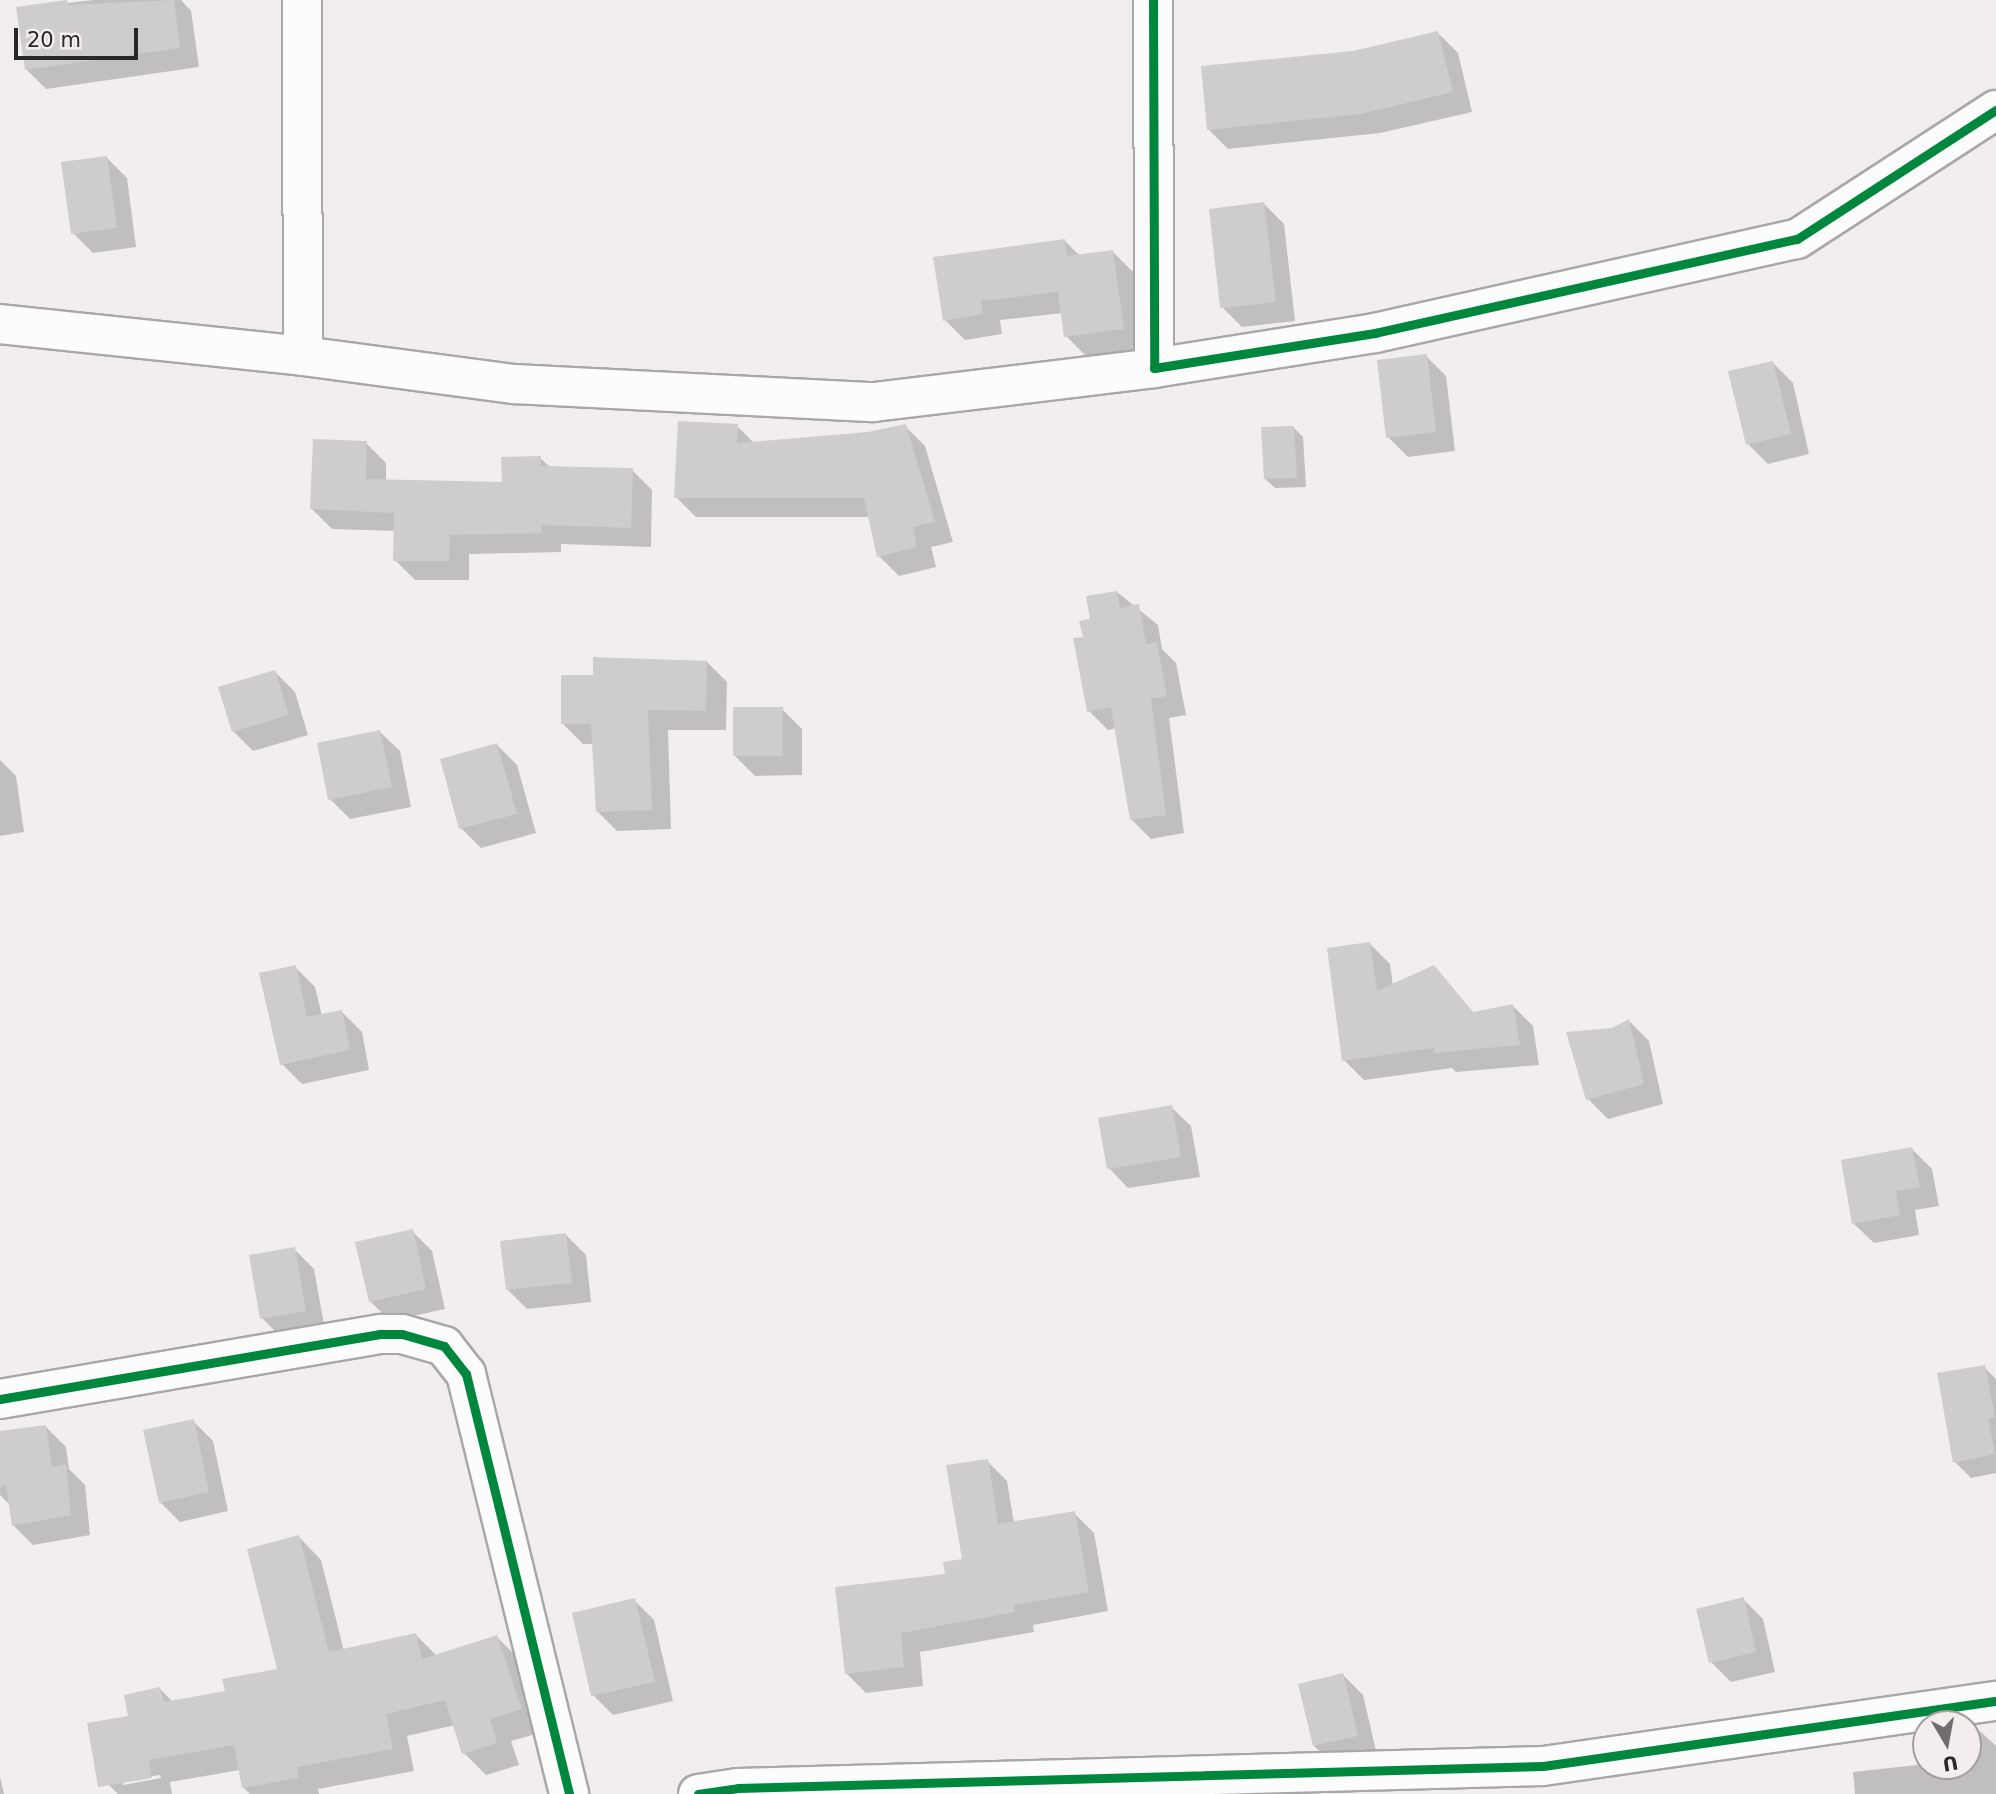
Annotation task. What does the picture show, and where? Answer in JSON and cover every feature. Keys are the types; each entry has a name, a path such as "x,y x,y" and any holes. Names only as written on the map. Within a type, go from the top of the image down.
{"street":[{"path":"302,0 303,356"},
{"path":"1153,0 1154,368"},
{"path":"0,324 303,356 514,384 874,402 1154,368 1375,333 1797,239 1996,110"},
{"path":"0,1399 381,1334 402,1334 444,1346 466,1374 569,1794"},
{"path":"698,1794 738,1788 1543,1766 1996,1701"}],"building":[{"path":"67,0 68,5 174,0 180,48 25,70 16,7"},
{"path":"1438,31 1453,92 1360,114 1207,130 1201,66 1353,51"},
{"path":"107,156 117,228 71,234 61,162"},
{"path":"1264,202 1276,302 1220,308 1209,209"},
{"path":"1065,239 1067,256 1113,250 1124,329 1064,337 1058,292 981,301 983,314 943,321 933,257"},
{"path":"1427,354 1436,432 1386,438 1377,360"},
{"path":"1773,361 1791,434 1746,445 1728,371"},
{"path":"678,421 738,424 737,443 868,432 906,424 935,522 913,527 917,547 877,557 864,498 674,498"},
{"path":"1294,426 1297,478 1264,479 1261,427"},
{"path":"313,439 367,441 366,479 502,482 501,457 541,456 541,466 633,468 631,528 541,525 542,533 450,535 449,561 393,561 394,513 310,509"},
{"path":"1117,591 1120,608 1139,604 1146,644 1157,642 1167,696 1151,699 1166,815 1130,820 1111,707 1087,712 1073,638 1083,637 1079,621 1090,619 1086,596"},
{"path":"593,657 707,661 706,711 648,710 652,810 596,812 591,724 561,724 561,675 593,675"},
{"path":"275,670 289,715 232,732 218,687"},
{"path":"733,707 783,707 783,756 733,756"},
{"path":"380,730 392,787 328,800 317,743"},
{"path":"497,743 517,814 459,829 440,759"},
{"path":"1370,942 1377,991 1434,965 1473,1012 1513,1004 1520,1045 1434,1053 1434,1048 1342,1061 1327,948"},
{"path":"296,965 307,1017 342,1010 350,1050 280,1065 259,973"},
{"path":"1629,1019 1644,1084 1586,1100 1566,1032 1612,1028"},
{"path":"1172,1105 1181,1157 1107,1169 1098,1118"},
{"path":"1912,1147 1920,1187 1896,1191 1900,1215 1852,1224 1841,1160"},
{"path":"413,1229 426,1289 369,1302 355,1242"},
{"path":"566,1233 572,1283 506,1290 500,1241"},
{"path":"295,1247 306,1311 260,1319 249,1255"},
{"path":"1985,1365 1995,1417 1988,1418 1995,1454 1953,1463 1937,1373"},
{"path":"194,1419 209,1492 159,1503 143,1430"},
{"path":"46,1425 52,1467 66,1464 71,1515 12,1526 6,1485 0,1487 0,1431"},
{"path":"988,1459 998,1524 1075,1511 1089,1592 1014,1605 1015,1612 901,1633 904,1667 845,1674 835,1587 945,1574 943,1562 962,1559 946,1465"},
{"path":"299,1535 329,1652 416,1633 422,1659 497,1635 522,1709 490,1719 497,1743 462,1754 445,1700 386,1714 393,1749 297,1767 299,1778 242,1788 234,1745 149,1760 152,1778 98,1787 87,1723 128,1716 124,1695 160,1687 164,1702 225,1691 222,1679 277,1669 247,1549"},
{"path":"1744,1597 1756,1652 1709,1663 1696,1609"},
{"path":"635,1598 655,1682 591,1696 572,1613"},
{"path":"1343,1673 1358,1736 1313,1746 1298,1684"}],"cycle path":[{"path":"1153,0 1154,368 1375,333 1797,239 1996,110"},
{"path":"0,1399 381,1334 402,1334 444,1346 466,1374 569,1794"},
{"path":"698,1794 738,1788 1543,1766 1996,1701"}]}
